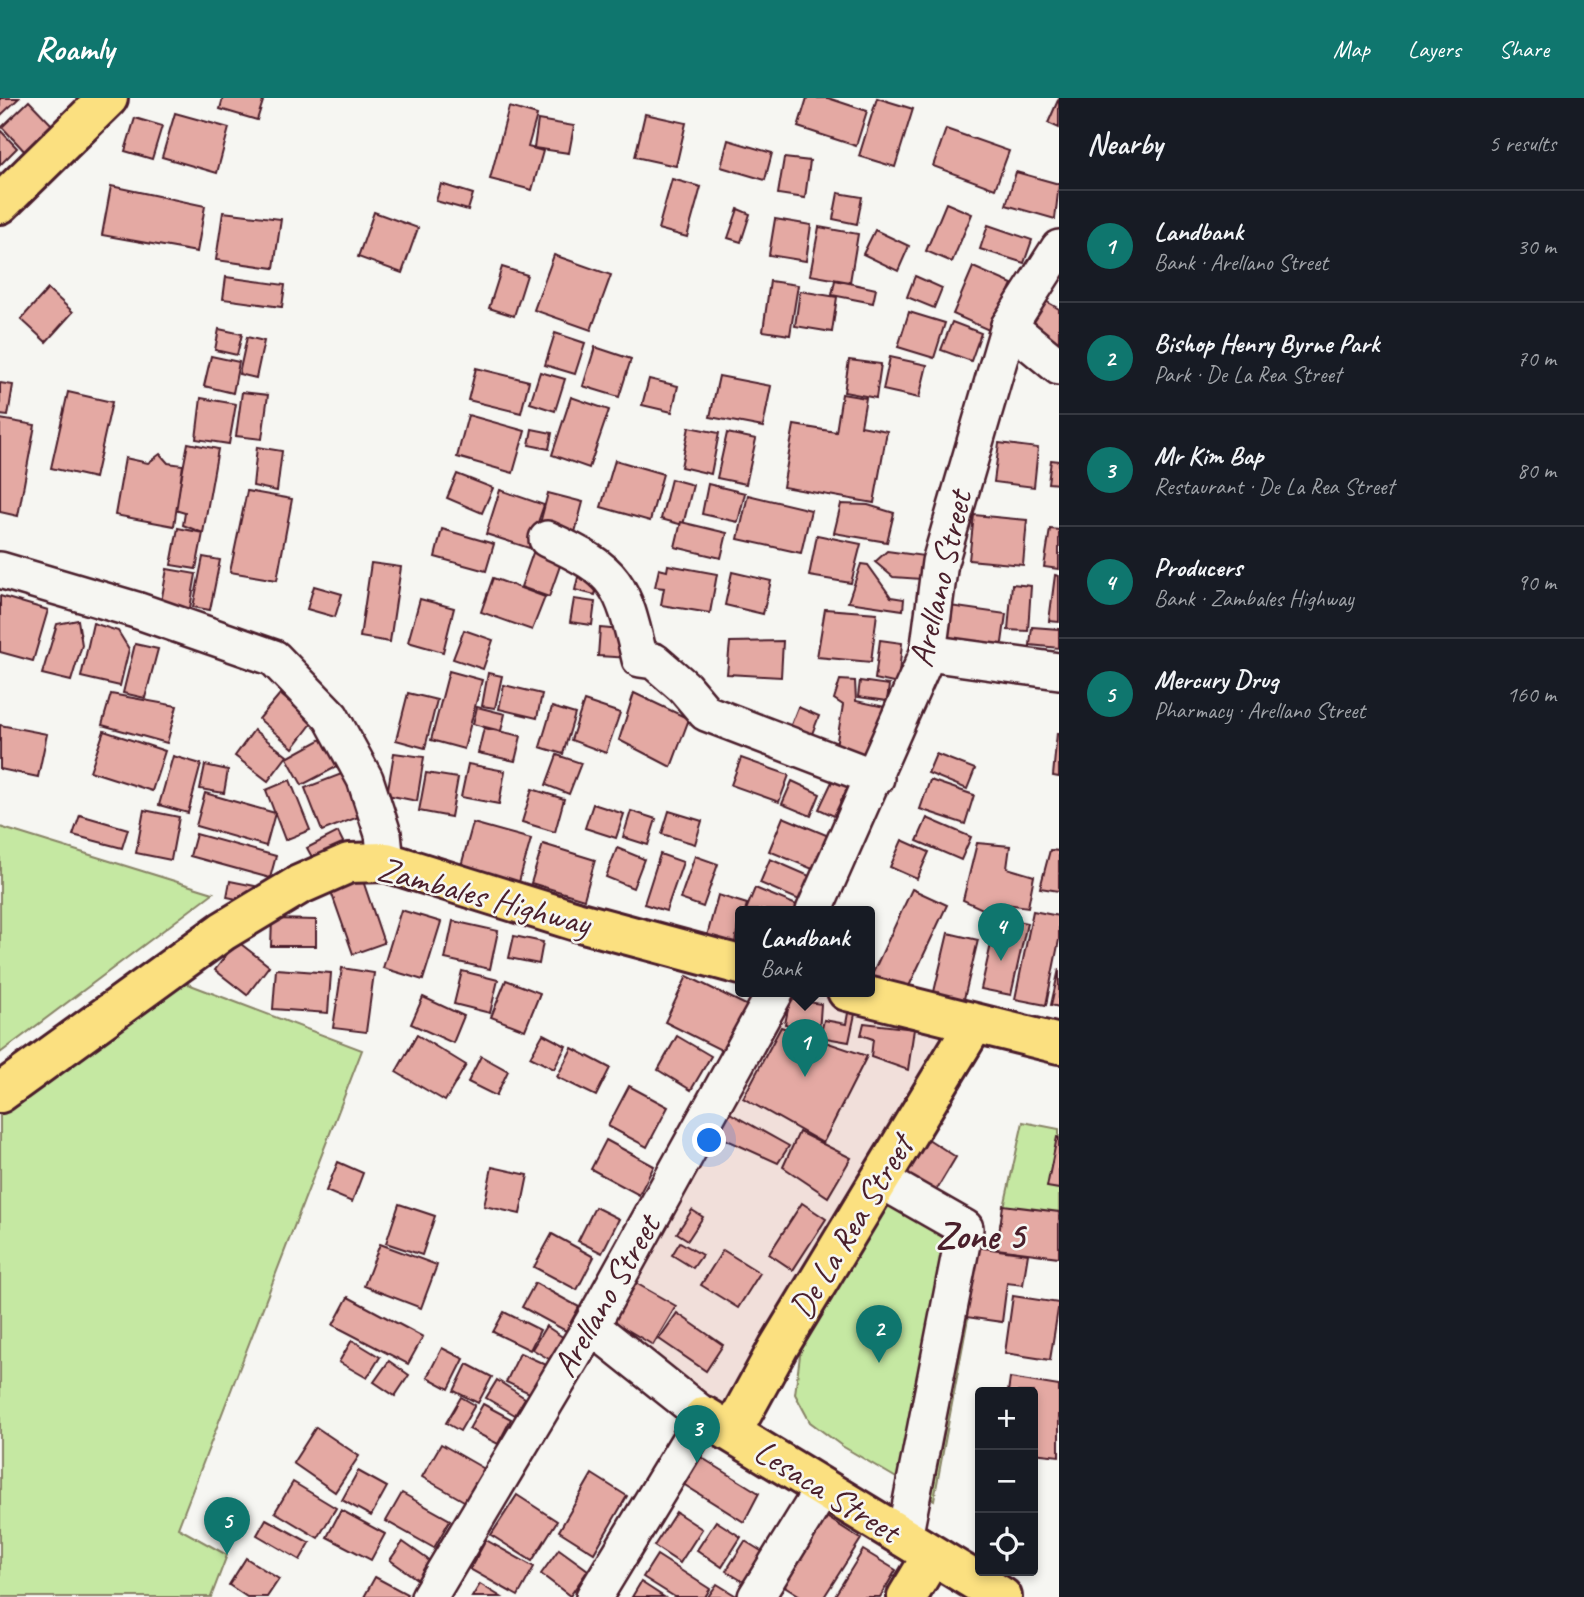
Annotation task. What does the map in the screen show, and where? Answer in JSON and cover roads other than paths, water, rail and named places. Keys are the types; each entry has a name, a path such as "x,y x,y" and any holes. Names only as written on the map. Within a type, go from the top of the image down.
{"main road":[{"path":"0,204 108,98"},
{"name":"Zambales Highway","path":"0,1093 223,931 288,891 349,863 386,863 576,921 735,964"},
{"path":"870,997 1059,1044"},
{"name":"De La Rea Street","path":"718,1424 778,1348 974,1024"},
{"name":"Lesaca Street","path":"718,1424 1002,1597"},
{"path":"907,1597 918,1547"}],"street":[{"name":"Arellano Street","path":"816,906 876,778 928,653 940,562 1009,326 1059,248"},
{"path":"1009,326 1059,367"},
{"path":"547,539 601,568 621,590 640,659 654,662 674,678 706,713 876,778"},
{"path":"0,570 136,610 274,657 331,717 365,779 383,834 386,863"},
{"path":"928,653 1059,671"},
{"name":"Arellano Street","path":"429,1597 591,1325 773,997"},
{"path":"879,1180 965,1228 918,1547"},
{"name":"Lesaca Street","path":"591,1325 718,1424"},
{"name":"De La Rea Street","path":"594,1597 718,1424"},
{"path":"756,1597 823,1488"}],"place":[{"name":"Producers","path":"1001,961"},
{"name":"Landbank","path":"805,1077"},
{"name":"Bishop Henry Byrne Park","path":"879,1363"},
{"name":"Mr Kim Bap","path":"697,1463"},
{"name":"Mercury Drug","path":"227,1555"}],"district":[{"name":"Zone 5","path":"980,1235"}]}
